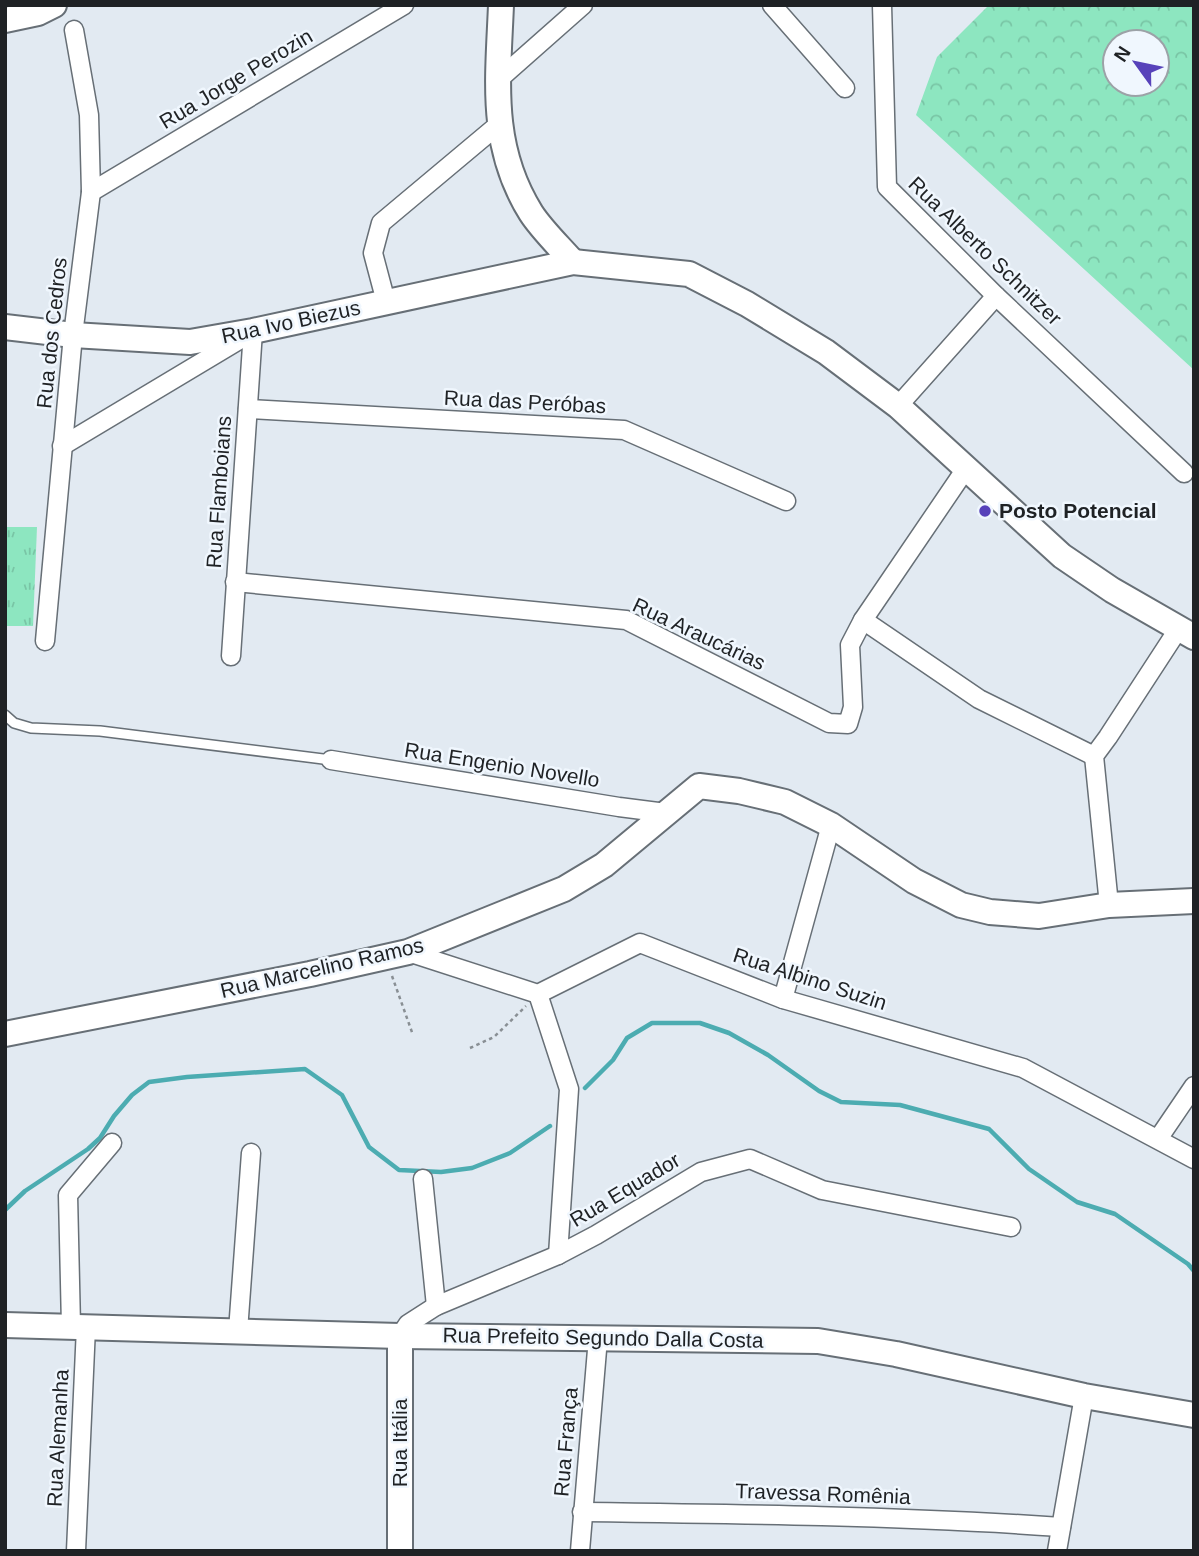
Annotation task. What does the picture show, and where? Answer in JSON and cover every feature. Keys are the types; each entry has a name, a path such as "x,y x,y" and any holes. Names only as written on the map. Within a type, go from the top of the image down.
{"main road":[{"path":"500,5 498,125 508,165 531,213 573,262"},
{"path":"5,20 36,8"},
{"name":"Rua Ivo Biezus","path":"5,327 73,335 190,342 253,331 573,262 689,274 747,304 826,352 898,406 1062,556 1112,590 1186,632"},
{"name":"Rua Marcelino Ramos","path":"5,1034 408,952 564,889 604,865 699,786 739,790 785,802 831,825 914,881 961,905 990,912 1040,916 1109,905 1194,901"},
{"name":"Rua Prefeito Segundo Dalla Costa","path":"5,1325 400,1336 818,1341 896,1354 1084,1396 1194,1415"},
{"name":"Rua Itália","path":"400,1336 400,1551"}],"street":[{"name":"Rua Jorge Perozin","path":"91,192 404,5"},
{"path":"498,80 583,5"},
{"path":"772,5 845,89"},
{"name":"Rua Alberto Schnitzer","path":"882,5 887,187 996,296 1184,473"},
{"name":"Rua dos Cedros","path":"45,641 73,335 91,192 89,115 74,30"},
{"path":"386,302 373,253 381,223 498,125"},
{"path":"898,406 996,296"},
{"path":"62,446 253,331"},
{"name":"Rua Flamboians","path":"230,656 253,331"},
{"name":"Rua das Peróbas","path":"247,410 624,430 786,501"},
{"name":"Rua Araucárias","path":"235,582 626,621 829,723 848,724 853,707 850,645 863,620 965,470"},
{"path":"863,620 979,699 1094,756"},
{"path":"1109,905 1094,756 1186,632"},
{"name":"Rua Engenio Novello","path":"331,760 666,813"},
{"path":"783,999 831,825"},
{"name":"Rua Albino Suzin","path":"538,994 640,943 783,999 1023,1068 1194,1159"},
{"path":"408,952 538,994 569,1089 558,1255"},
{"path":"1158,1139 1194,1086"},
{"name":"Rua Alemanha","path":"76,1551 79,1326 68,1195 112,1143"},
{"path":"238,1331 251,1153"},
{"name":"Rua Equador","path":"400,1336 408,1324 436,1306 558,1255 701,1172 750,1159 822,1189 1011,1227"},
{"path":"423,1179 436,1306"},
{"name":"Rua França","path":"580,1551 598,1338"},
{"path":"1056,1551 1084,1396"},
{"name":"Travessa Romênia","path":"582,1512 776,1514 1061,1527"}],"lane":[{"path":"5,715 14,723 31,728 100,731 331,760"}],"path":[{"path":"386,969 395,979 413,1035"},
{"path":"470,1048 494,1037 538,994"}],"green space":[{"path":"989,5 1194,5 1194,370 916,115 937,57"},
{"path":"5,527 37,527 33,626 5,626"}],"waterway":[{"path":"585,1088 613,1060 627,1038 652,1023 700,1023 729,1033 768,1055 819,1091 841,1102 900,1105 989,1129 1029,1169 1077,1202 1115,1214 1188,1264 1194,1271"},
{"path":"5,1210 25,1191 88,1149 100,1138 132,1095 149,1082 305,1069 342,1095 369,1147 399,1170 441,1172 472,1168 510,1153 550,1126"}],"place":[{"name":"Posto Potencial","path":"985,511"}]}
